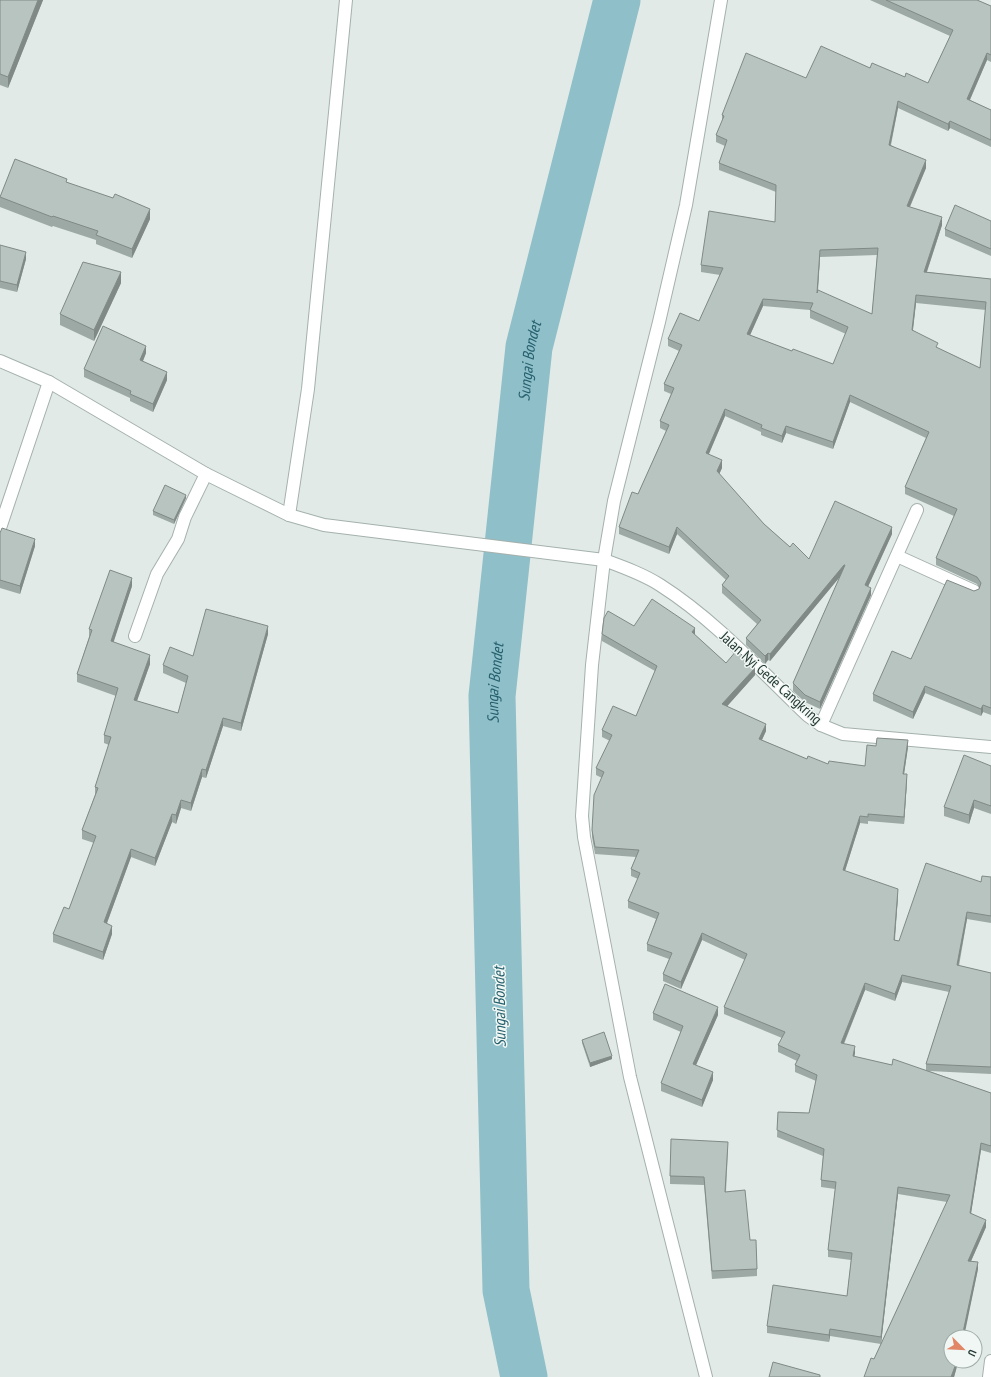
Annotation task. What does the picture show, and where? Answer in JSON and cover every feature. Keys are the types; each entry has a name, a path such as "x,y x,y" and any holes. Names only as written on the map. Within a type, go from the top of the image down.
{"street":[{"path":"289,515 308,389 346,0"},
{"path":"706,1377 630,1077 584,837 582,800 592,665 604,560 614,501 659,322 686,205 721,0"},
{"name":"Jalan Nyi Gede Cangkring","path":"0,361 49,382 206,474 289,515 324,525 569,557 604,560 636,573 660,585 722,633 807,715 820,725 843,734 991,748"},
{"path":"0,528 49,382"},
{"path":"135,636 157,574 178,539 186,517 206,474"},
{"path":"820,725 917,510"},
{"path":"897,556 974,591"},
{"path":"989,1377 991,1361"}],"building":[{"path":"0,0 38,0 8,77 0,74"},
{"path":"886,0 977,0 991,6 991,55 987,53 967,99 991,110 991,140 950,121 948,124 898,101 889,145 926,160 907,206 942,217 924,272 991,279 991,708 983,705 981,709 925,686 913,712 873,694 892,651 911,659 947,580 974,591 979,589 981,583 977,577 936,558 957,509 905,487 929,432 850,395 833,442 786,426 782,436 761,428 762,425 725,409 706,453 722,460 717,471 764,524 790,547 793,543 809,559 835,501 892,527 865,585 871,588 820,702 805,695 793,683 845,565 770,654 768,653 765,656 746,638 761,620 722,585 729,576 677,527 669,547 619,527 632,492 638,494 669,425 660,421 674,388 664,384 682,345 668,339 680,313 699,321 723,268 701,265 709,211 775,222 776,185 719,163 727,140 716,135 724,116 722,115 746,53 806,78 821,46 870,68 872,63 905,77 906,73 928,83 953,30","holes":["878,248 872,314 818,290 817,293 820,250","916,295 986,302 980,368 936,347 938,343 912,330","763,299 813,303 810,310 848,327 833,364 793,349 792,351 747,334"]},
{"path":"15,159 67,179 66,182 113,198 115,194 150,209 132,249 96,235 98,231 53,216 52,217 0,197"},
{"path":"955,205 991,221 991,249 945,229"},
{"path":"0,245 26,252 17,285 0,281"},
{"path":"83,262 121,272 94,330 60,314"},
{"path":"103,326 146,346 140,360 167,372 153,404 130,394 131,391 84,369"},
{"path":"165,485 186,495 174,520 153,511"},
{"path":"2,528 35,539 20,586 0,580 0,533"},
{"path":"110,570 132,578 111,641 150,655 134,700 178,713 188,676 163,665 170,647 193,656 206,609 268,626 241,723 223,718 206,770 202,769 191,803 181,800 176,815 172,814 155,858 131,849 104,922 112,926 103,952 53,934 64,907 69,909 96,836 82,830 98,788 95,787 111,737 104,735 118,688 77,674 92,630 89,629"},
{"path":"652,599 695,628 692,632 726,663 737,650 755,668 722,704 766,724 759,739 807,759 808,756 828,764 829,761 865,766 867,745 876,746 877,738 908,740 903,774 907,774 904,817 868,814 868,817 860,816 843,870 898,889 894,940 899,941 926,863 981,882 982,876 991,877 991,916 967,912 957,965 991,973 991,1067 926,1064 951,986 902,975 895,994 865,983 841,1043 855,1046 853,1056 892,1065 893,1059 991,1093 991,1146 981,1143 970,1213 986,1220 968,1261 978,1262 964,1329 943,1329 943,1369 954,1369 951,1377 864,1377 871,1358 874,1359 950,1195 898,1187 881,1337 830,1329 829,1335 767,1326 773,1285 847,1296 852,1253 828,1250 836,1182 821,1180 824,1149 777,1130 778,1112 809,1113 817,1075 795,1065 800,1055 778,1045 785,1032 724,1007 747,954 702,933 681,982 663,974 672,953 647,944 659,913 628,901 640,873 631,869 639,850 595,847 592,830 594,795 604,772 596,768 612,735 602,730 613,706 636,716 657,666 602,634 604,618 608,611 634,626"},
{"path":"964,755 991,766 991,806 974,800 969,815 944,807"},
{"path":"665,984 718,1007 693,1064 713,1072 702,1100 661,1083 683,1026 653,1013"},
{"path":"604,1032 612,1056 590,1063 582,1040"},
{"path":"671,1139 728,1142 725,1192 745,1190 750,1240 756,1240 757,1269 712,1271 704,1177 670,1176"},
{"path":"773,1362 820,1375 820,1377 769,1377"}],"waterway":[{"name":"Sungai Bondet","path":"524,1377 506,1290 492,696 529,347 617,0"}]}
